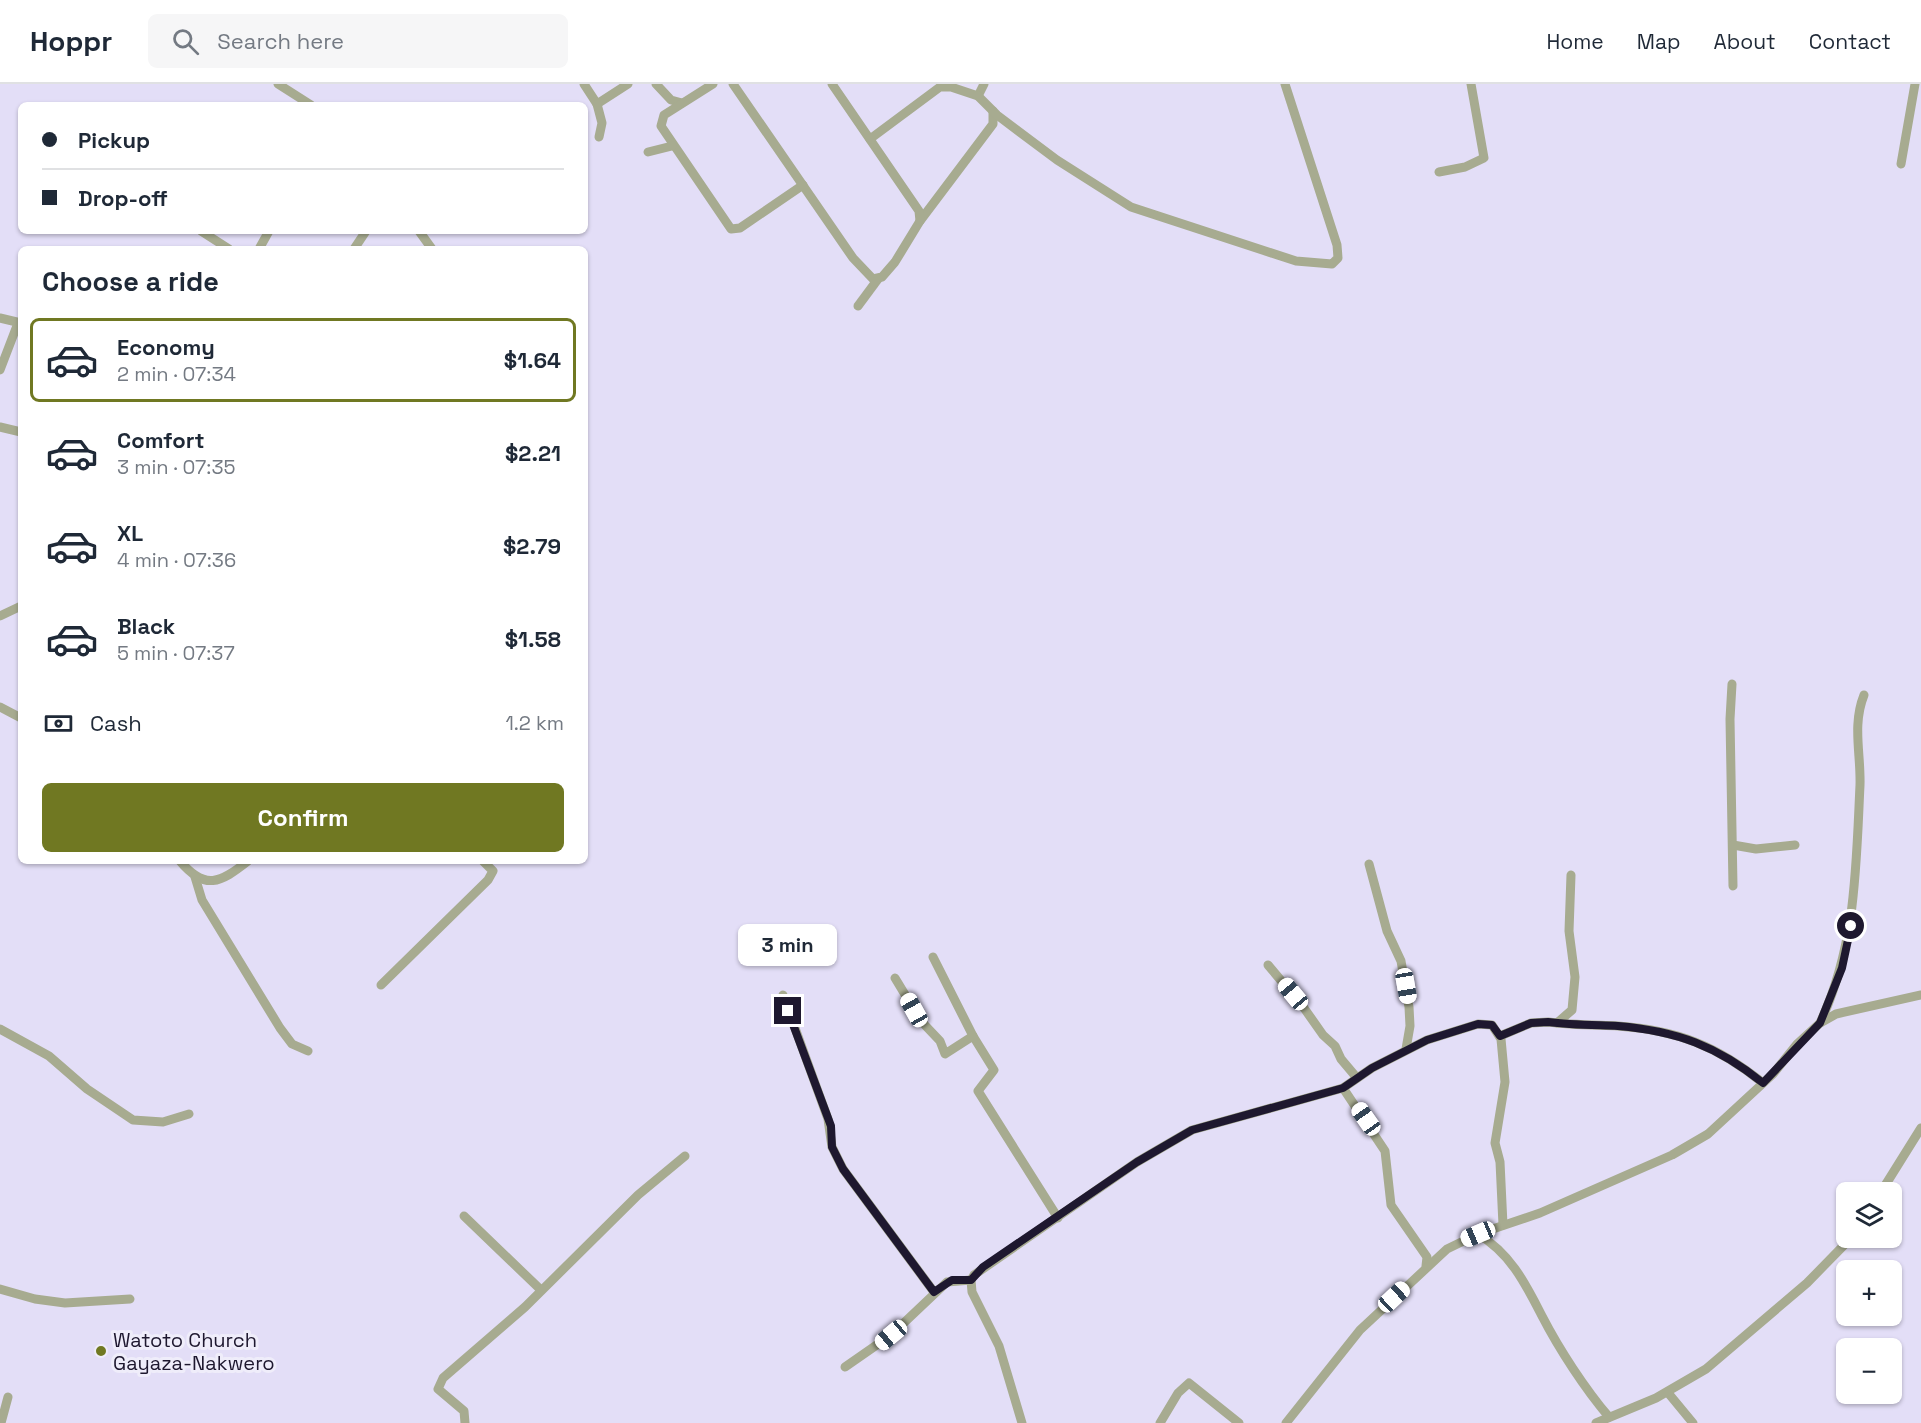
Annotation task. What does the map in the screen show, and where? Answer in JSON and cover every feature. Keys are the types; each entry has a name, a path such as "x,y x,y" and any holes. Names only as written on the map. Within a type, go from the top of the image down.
{"street":[{"path":"278,84 306,102"},
{"path":"584,84 597,104 602,123 599,137"},
{"path":"597,104 628,84"},
{"path":"656,84 671,100 682,103"},
{"path":"713,84 682,103 661,121 664,133 672,146 735,230 803,185"},
{"path":"733,84 865,274 878,279"},
{"path":"832,84 919,211 920,221"},
{"path":"978,96 984,84"},
{"path":"870,139 940,87 951,87 978,96 993,111 1057,160 1131,207 1296,261 1332,264 1338,258 1337,246 1285,84"},
{"path":"1439,172 1465,166 1484,158 1471,84"},
{"path":"1901,164 1915,84"},
{"path":"858,306 901,253 920,221 993,124 993,111"},
{"path":"648,152 672,146"},
{"path":"206,234 224,246"},
{"path":"0,318 18,322"},
{"path":"0,370 18,328"},
{"path":"0,427 18,431"},
{"path":"0,616 18,607"},
{"path":"1732,684 1730,719 1733,886"},
{"path":"1820,1023 1842,968 1851,926 1860,782 1857,716 1864,694"},
{"path":"0,707 18,716"},
{"path":"1734,845 1756,849 1795,845"},
{"path":"183,864 195,877 202,900 280,1028 292,1044 308,1052"},
{"path":"195,877 213,881 223,879 244,864"},
{"path":"381,985 482,887 493,874 486,864"},
{"path":"1369,864 1387,931 1401,961 1409,1007 1410,1026 1406,1049"},
{"path":"1557,1023 1572,1010 1571,1000 1575,988 1574,959 1569,931 1571,875"},
{"path":"933,957 973,1036 994,1070 978,1091 1058,1218"},
{"path":"1268,965 1323,1035 1335,1046 1341,1059 1357,1078"},
{"path":"895,978 921,1021 940,1041 945,1054 973,1036"},
{"path":"783,995 831,1126 832,1147 843,1169 934,1292"},
{"path":"1287,1423 1360,1330 1426,1266 1447,1249 1478,1234 1540,1213 1672,1155 1708,1134 1763,1083 1820,1023 1836,1014 1921,995"},
{"path":"1500,1036 1531,1023 1649,1029 1692,1040 1737,1062 1763,1083"},
{"path":"845,1367 891,1335 934,1292 952,1280 971,1280 983,1267 1137,1162 1192,1130 1343,1088 1406,1049 1478,1024 1492,1025 1500,1036 1506,1088 1495,1143 1500,1162 1503,1226"},
{"path":"0,1029 49,1056 87,1089 133,1120 163,1122 189,1114"},
{"path":"1343,1088 1385,1151 1390,1203 1427,1257 1426,1266"},
{"path":"1887,1182 1921,1128"},
{"path":"465,1423 464,1411 438,1389 443,1378 525,1307 638,1195 685,1156"},
{"path":"464,1216 541,1290"},
{"path":"1478,1234 1497,1245 1519,1271 1550,1330 1609,1417"},
{"path":"1596,1423 1656,1398 1706,1369 1807,1283 1841,1248"},
{"path":"971,1280 972,1292 999,1346 1022,1423"},
{"path":"0,1289 35,1299 65,1303 130,1299"},
{"path":"1160,1423 1178,1393 1189,1383 1239,1423"},
{"path":"1669,1394 1693,1423"},
{"path":"1,1423 8,1397"}],"place":[{"name":"Watoto Church Gayaza-Nakwero","path":"101,1351"}],"route":[{"path":"788,1011 831,1126 832,1147 843,1169 934,1292 952,1280 971,1280 983,1267 1137,1162 1192,1130 1343,1088 1406,1049 1478,1024 1492,1025 1500,1036 1531,1023 1548,1022 1664,1032 1707,1046 1737,1062 1763,1083 1797,1044 1820,1023 1832,998 1842,968 1851,926"}]}
